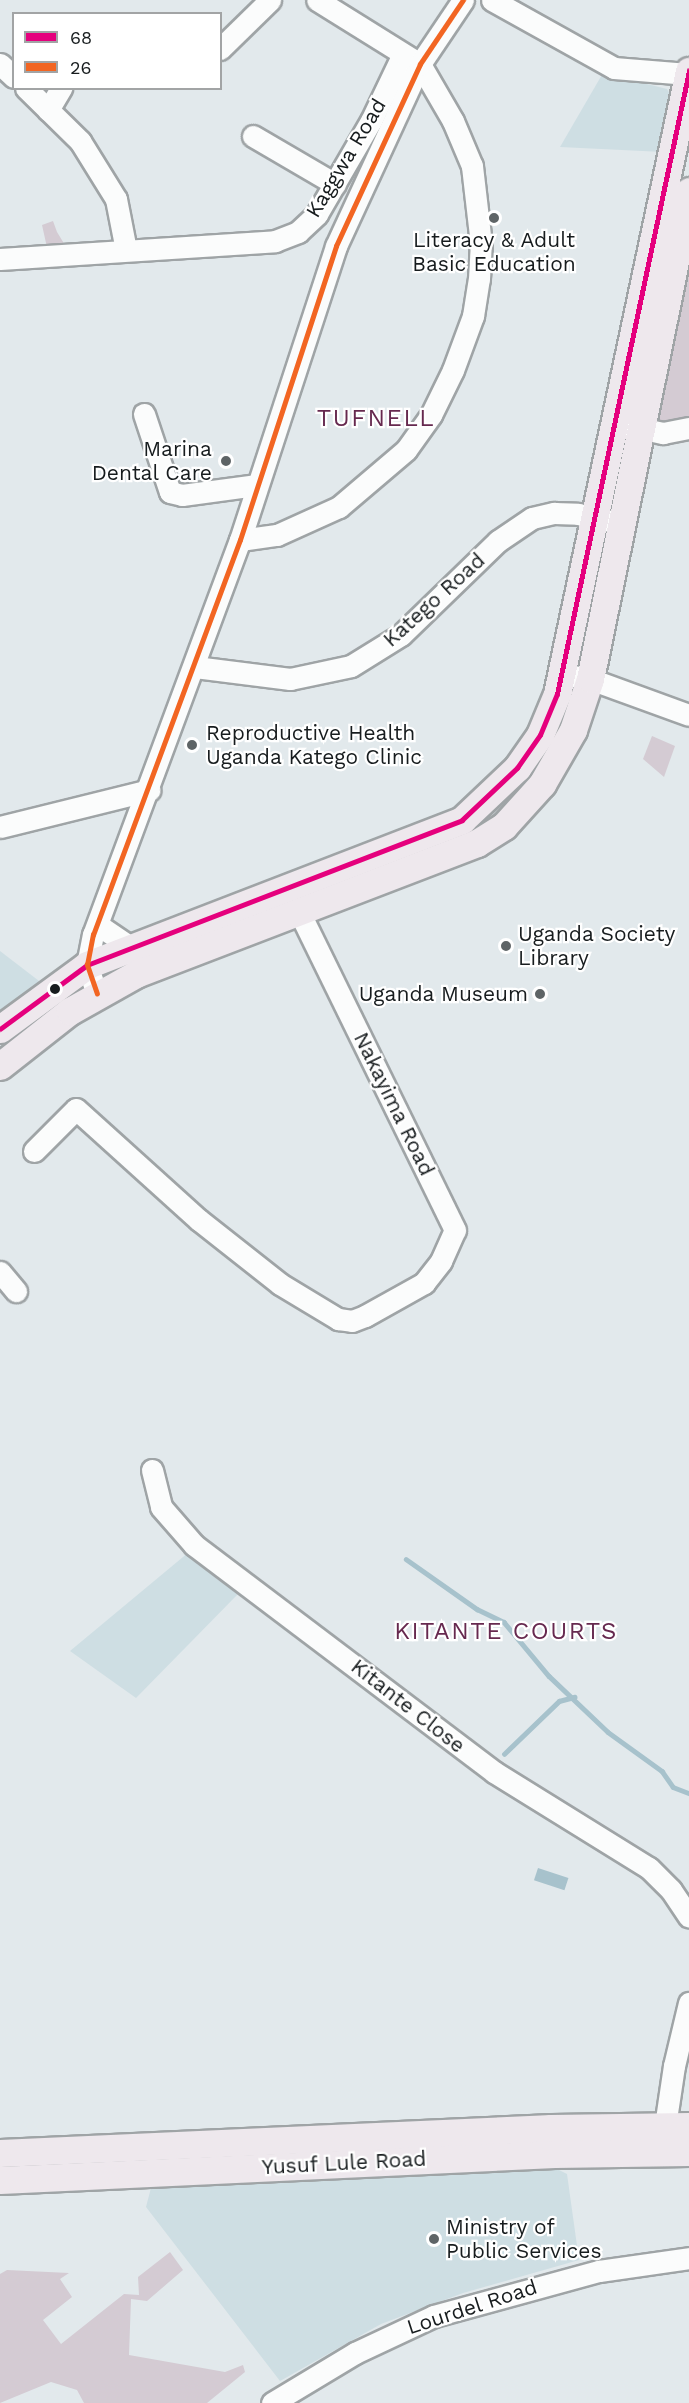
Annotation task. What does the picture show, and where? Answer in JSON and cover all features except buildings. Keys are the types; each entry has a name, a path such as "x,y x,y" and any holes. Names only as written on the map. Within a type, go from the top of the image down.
{"main road":[{"path":"0,1066 97,994 143,972 300,914 477,843 504,826 548,775 573,730 590,679 624,524 630,426 685,73"},
{"path":"0,1029 87,965 462,820 517,768 540,735 562,674 597,518 630,426 689,191"},
{"name":"Yusuf Lule Road","path":"0,2180 185,2171 553,2141 677,2126"},
{"name":"Yusuf Lule Road","path":"0,2153 187,2143 553,2141 689,2152"},
{"path":"185,2171 187,2143"},
{"path":"102,2148 102,2175"}],"street":[{"path":"222,47 270,0"},
{"path":"240,540 277,535 306,524 370,484 406,450 431,415 453,370 473,316 479,279 478,203 472,166 462,139 411,59 317,0"},
{"path":"97,994 87,965 98,925 195,668 240,540 336,246 411,59 463,0"},
{"path":"492,0 614,68 685,73 689,58"},
{"name":"Kaggwa Road","path":"0,259 275,241 298,232 309,223 335,184 411,59"},
{"path":"0,64 12,74"},
{"path":"28,90 80,141 116,199 126,250"},
{"path":"48,110 60,90"},
{"path":"253,136 335,184"},
{"path":"144,414 170,492 182,495 257,485"},
{"path":"630,426 663,433 689,428"},
{"name":"Katego Road","path":"195,668 290,679 351,666 401,634 514,528 554,513 624,524"},
{"path":"562,674 590,679 689,715"},
{"path":"0,827 148,790"},
{"path":"0,813 22,822"},
{"name":"Nakayima Road","path":"34,1151 76,1109 199,1220 280,1284 338,1319 352,1321 365,1316 424,1282 441,1261 455,1230 300,914"},
{"path":"98,925 132,947 143,972"},
{"path":"0,1272 16,1291"},
{"name":"Kitante Close","path":"152,1470 161,1507 194,1545 494,1772 649,1869 671,1890 689,1917"},
{"path":"677,2126 674,2066 689,2003"},
{"name":"Lourdel Road","path":"272,2403 355,2353 434,2316 599,2271 689,2258"}],"shaded area":[{"path":"603,73 667,89 671,96 663,152 560,147"},
{"path":"53,221 68,250 48,252 42,225"},
{"path":"689,264 689,419 673,424 651,419"},
{"path":"652,736 675,746 664,777 643,759"},
{"path":"0,951 43,984 0,1019"},
{"path":"189,1552 239,1593 136,1698 70,1651"},
{"path":"551,2166 567,2174 579,2260 463,2293 381,2324 280,2381 146,2207 152,2184"},
{"path":"170,2252 183,2270 147,2301 131,2299 129,2355 225,2372 243,2365 245,2372 207,2403 84,2403 77,2390 51,2382 0,2403 0,2274 7,2270 69,2273 60,2279 72,2297 43,2320 61,2344 124,2294 139,2295 138,2277"}],"water":[{"path":"538,1868 568,1878 564,1890 534,1880"}],"waterway":[{"path":"406,1559 477,1609 504,1622 549,1676 608,1732 662,1771 673,1787 689,1793"},
{"path":"504,1754 559,1701 574,1697"}],"transit line":[{"name":"26","path":"97,994 87,965 93,935 240,540 336,246 420,64 463,0"},
{"name":"68","path":"0,1029 87,965 462,820 517,768 540,735 557,694 689,71"}],"place":[{"name":"Literacy & Adult Basic Education","path":"494,218"},
{"name":"Marina Dental Care","path":"226,461"},
{"name":"Reproductive Health Uganda Katego Clinic","path":"192,745"},
{"name":"Uganda Society Library","path":"506,946"},
{"name":"Uganda Museum","path":"540,994"},
{"name":"Ministry of Public Services","path":"434,2239"}],"district":[{"name":"TUFNELL","path":"376,419"},
{"name":"KITANTE COURTS","path":"506,1632"}]}
